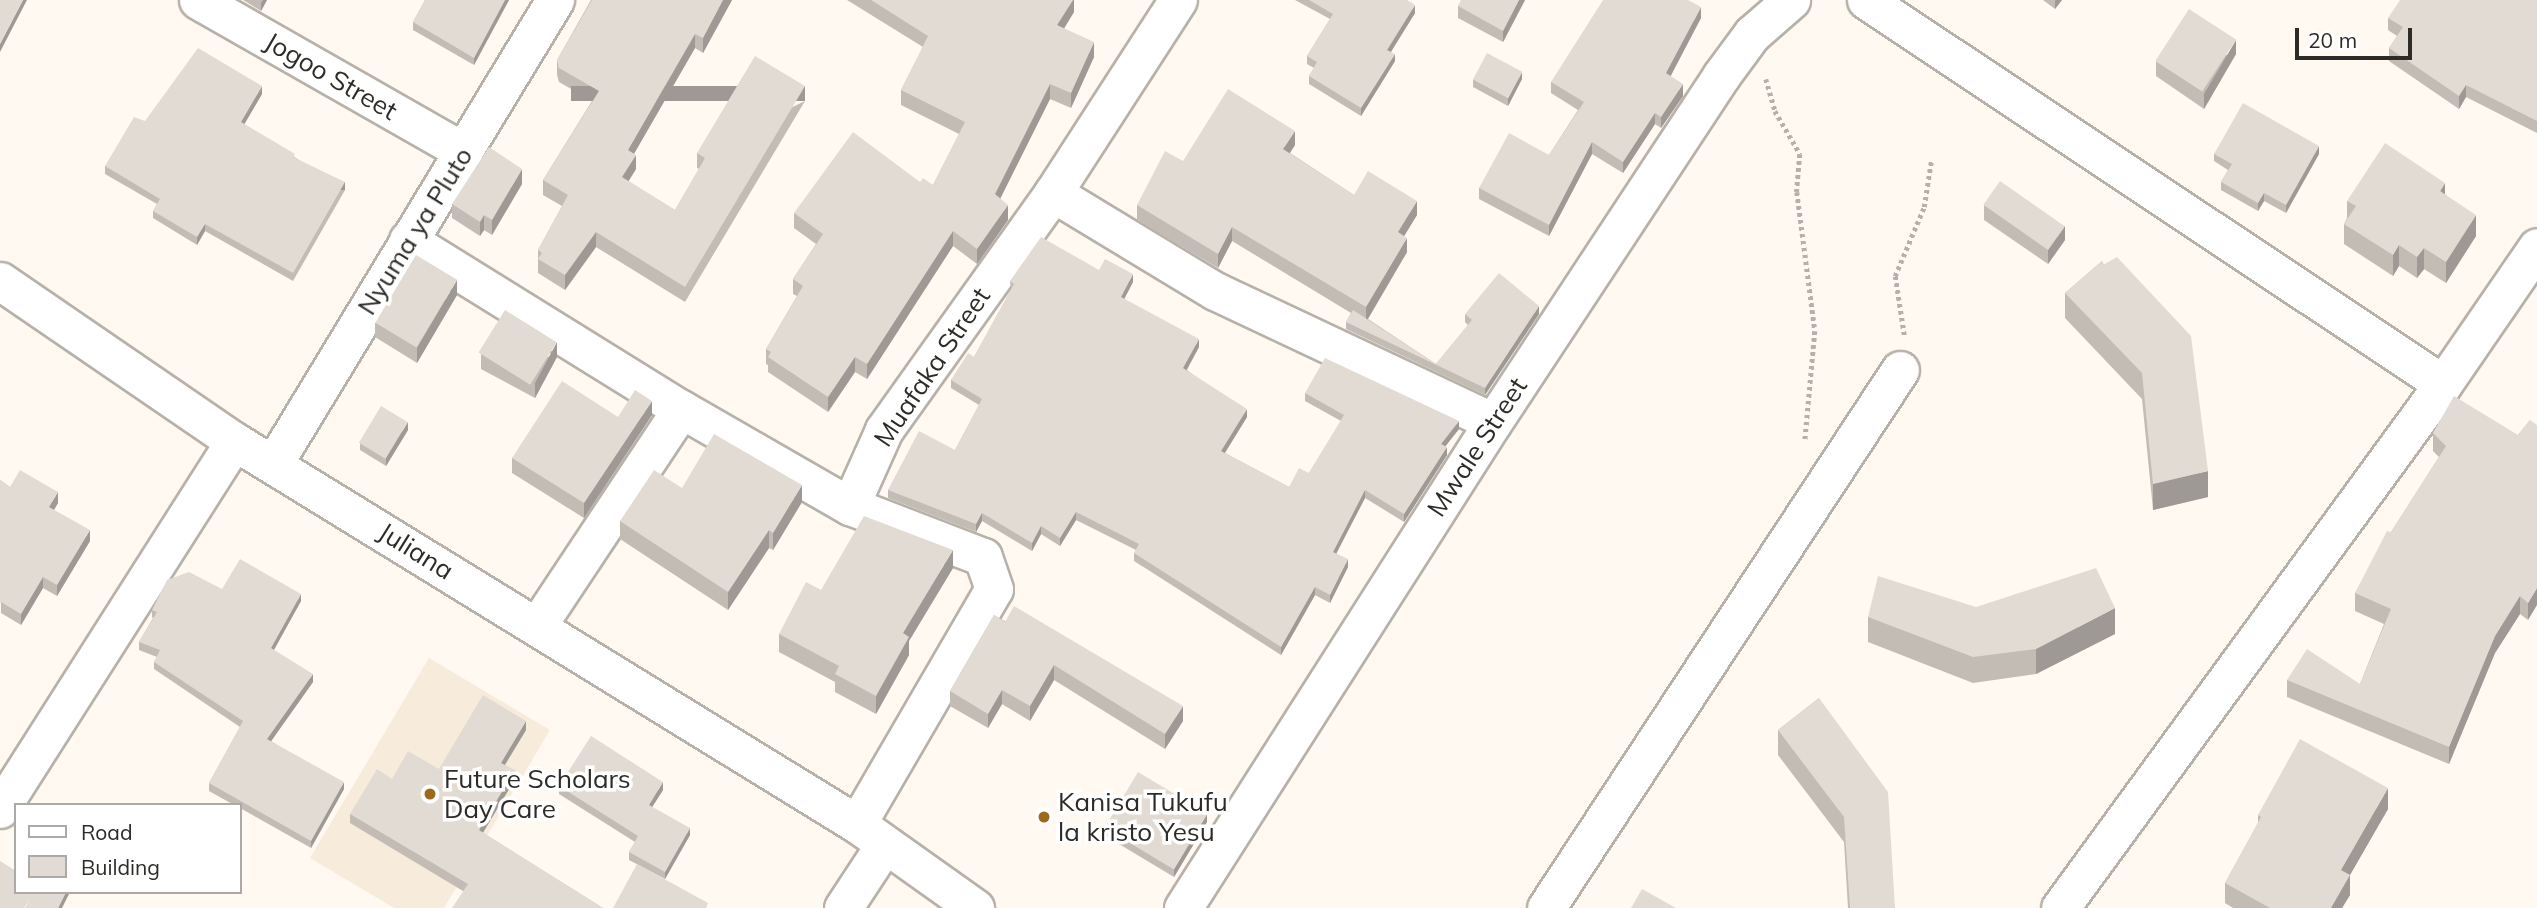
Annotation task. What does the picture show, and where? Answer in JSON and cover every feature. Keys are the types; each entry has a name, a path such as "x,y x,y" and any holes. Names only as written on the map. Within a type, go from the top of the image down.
{"street":[{"name":"Jogoo Street","path":"198,0 464,152"},
{"name":"Nyuma ya Pluto","path":"274,463 555,0"},
{"name":"Muafaka Street","path":"850,506 884,430 1053,193 1178,0"},
{"name":"Mwale Street","path":"1183,908 1493,422 1752,34 1791,0"},
{"path":"1866,0 2443,384"},
{"path":"1053,193 1215,291 1493,422"},
{"path":"408,240 681,409 850,506 983,557 994,589 859,828 843,908"},
{"path":"2060,908 2443,384 2537,247"},
{"name":"Juliana","path":"0,281 234,441 274,463 859,828 975,908"},
{"path":"1546,908 1902,354"},
{"path":"537,626 681,409"},
{"path":"0,809 234,441"}],"path":[{"path":"1752,34 1775,111 1800,154 1797,192 1815,331 1804,450"},
{"path":"1902,354 1895,276 1924,207 1931,162"}],"shaded area":[{"name":"Future Scholars Day Care","path":"429,658 550,730 444,908 394,908 310,858"}],"building":[{"path":"0,0 23,0 0,44"},
{"path":"425,0 505,0 474,58 413,22"},
{"path":"592,0 723,0 703,38 695,34 628,150 636,155 622,177 675,210 705,158 697,153 755,56 805,86 685,287 596,232 565,275 538,259 542,253 538,250 568,195 543,180 599,91 559,68 557,60"},
{"path":"871,0 1073,0 1057,25 1094,42 1071,93 1050,84 995,194 1008,205 977,249 953,231 867,364 855,357 828,397 768,357 771,352 766,349 803,286 793,279 823,234 794,213 853,132 920,182 923,178 933,185 965,122 901,90 928,36"},
{"path":"1309,0 1407,0 1415,5 1387,50 1395,54 1361,108 1309,76 1317,62 1307,56 1333,14"},
{"path":"1461,0 1519,0 1503,31 1458,6"},
{"path":"1603,0 1688,0 1701,7 1666,73 1683,84 1661,117 1655,113 1623,162 1592,142 1549,225 1479,188 1509,133 1549,155 1584,102 1551,82"},
{"path":"2400,0 2537,0 2537,121 2466,85 2459,96 2389,48 2403,27 2388,18"},
{"path":"2189,9 2236,39 2202,91 2155,61"},
{"path":"198,48 262,86 241,122 295,154 293,157 345,182 293,273 205,224 197,237 153,211 160,199 105,166 134,117 145,121"},
{"path":"1487,53 1522,72 1508,98 1473,79"},
{"path":"1228,89 1295,131 1283,149 1354,195 1368,171 1417,201 1398,232 1407,238 1366,307 1232,227 1218,254 1137,205 1165,151 1183,161"},
{"path":"2243,103 2319,146 2286,205 2264,193 2258,203 2221,182 2232,164 2214,154"},
{"path":"2385,143 2445,183 2440,191 2476,215 2446,262 2424,248 2417,257 2399,245 2393,255 2344,224 2356,206 2347,201"},
{"path":"489,147 522,169 492,220 484,215 480,222 452,204"},
{"path":"2000,181 2065,226 2048,250 1983,205"},
{"path":"1041,237 1099,270 1105,259 1133,274 1121,297 1199,339 1183,368 1247,409 1221,451 1289,487 1299,468 1309,473 1344,415 1305,393 1325,358 1459,421 1441,444 1447,447 1404,514 1365,490 1333,552 1348,559 1330,595 1315,587 1281,647 1134,553 1139,544 1076,512 1060,538 1041,526 1032,543 982,513 976,524 888,490 919,431 955,450 982,399 951,380 968,353 974,357 1014,284 1010,281"},
{"path":"416,255 457,280 416,347 375,323"},
{"path":"2117,257 2191,336 2208,471 2153,484 2142,373 2065,293 2102,261 2103,265"},
{"path":"1499,273 1539,306 1485,388 1346,322 1353,310 1436,364 1472,320 1465,314"},
{"path":"505,310 557,342 530,385 479,352"},
{"path":"562,381 618,417 635,390 652,401 584,503 512,458"},
{"path":"2454,396 2518,435 2530,420 2537,425 2537,588 2528,603 2520,596 2495,636 2449,747 2287,680 2307,649 2360,684 2391,609 2355,593 2387,531 2391,532 2446,446 2433,433"},
{"path":"381,406 408,422 385,459 359,443"},
{"path":"714,434 802,485 773,533 769,530 728,592 620,521 654,470 682,488"},
{"path":"20,470 58,492 49,507 90,530 57,585 43,577 21,614 0,603 0,480 10,487"},
{"path":"864,516 953,550 903,633 909,637 876,696 835,674 839,666 779,634 806,582 821,590"},
{"path":"240,559 301,594 271,648 313,674 267,739 344,782 311,841 209,783 243,721 154,662 160,650 139,642 157,612 152,610 167,580 189,572 222,589"},
{"path":"2096,568 2115,608 2036,649 1973,657 1868,617 1878,576 1976,607"},
{"path":"1014,606 1183,706 1165,734 1054,665 1030,706 1002,690 988,714 950,691 994,615 1005,622"},
{"path":"483,695 526,721 501,763 515,770 479,830 603,908 452,908 468,884 350,814 377,769 392,779 408,751 439,769"},
{"path":"1819,698 1888,792 1895,908 1850,908 1844,817 1778,730"},
{"path":"591,736 663,782 649,805 690,828 665,872 629,852 638,836 559,786"},
{"path":"2300,739 2388,788 2341,870 2350,875 2331,908 2270,908 2225,883 2261,817 2258,815"},
{"path":"1138,772 1207,814 1174,869 1105,828"},
{"path":"0,861 14,870 14,894 65,894 58,908 25,908 30,899 24,908 0,908"},
{"path":"637,864 708,903 706,908 613,908"},
{"path":"1642,889 1676,908 1631,908"}],"place":[{"name":"Future Scholars Day Care","path":"430,794"},
{"name":"Kanisa Tukufu la kristo Yesu","path":"1044,817"}]}
